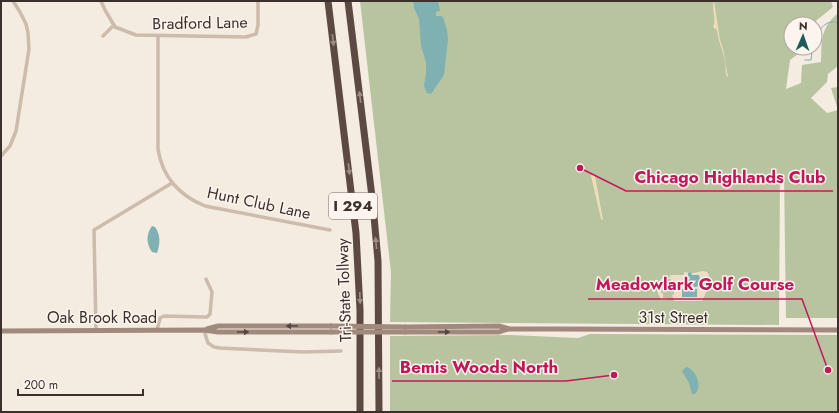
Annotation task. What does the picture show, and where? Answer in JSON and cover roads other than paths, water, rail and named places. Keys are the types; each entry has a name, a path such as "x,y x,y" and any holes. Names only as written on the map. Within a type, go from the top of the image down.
{"highway":[{"name":"Tri-State Tollway","path":"328,1 356,233 360,310 360,412"},
{"name":"Tri-State Tollway","path":"348,1 373,205 378,261 379,412"}],"main road":[{"name":"Oak Brook Road","path":"1,331 204,330 218,326 331,329"},
{"name":"31st Street","path":"331,329 405,329 499,326 508,329 838,330"}],"street":[{"path":"1,156 11,145 16,131 29,49 26,25 13,1"},
{"path":"101,1 106,14 114,25 103,36"},
{"name":"Bradford Lane","path":"114,25 136,35 246,37 256,34 258,25 258,1"},
{"name":"Hunt Club Lane","path":"158,36 158,149 162,166 172,183 187,197 205,206 330,230"},
{"path":"96,330 94,230 172,183"},
{"path":"157,330 160,318 164,316 207,317 210,314 212,292 206,279"},
{"path":"204,330 208,343 214,347 220,348 301,352 341,352"}],"water":[{"path":"413,1 438,1 440,11 436,12 436,16 443,17 447,30 448,39 444,75 431,94 427,93 424,86 426,62 421,46 419,19 414,8"},
{"path":"152,226 155,227 159,236 157,253 152,252 148,242 148,236"},
{"path":"691,272 692,275 699,275 701,282 705,281 707,285 694,287 693,285 696,281 695,280 690,284 687,281 691,278 688,277 688,273"},
{"path":"682,289 697,289 697,297 682,297"},
{"path":"686,367 693,371 697,379 698,387 695,394 692,394 689,383 682,371"}],"waterway":[{"path":"805,60 811,60 812,50 821,39 818,33 822,28 826,24 832,22 838,23"}],"place":[{"name":"Chicago Highlands Club","path":"580,168"},
{"name":"Meadowlark Golf Course","path":"828,370"},
{"name":"Bemis Woods North","path":"614,375"}]}
